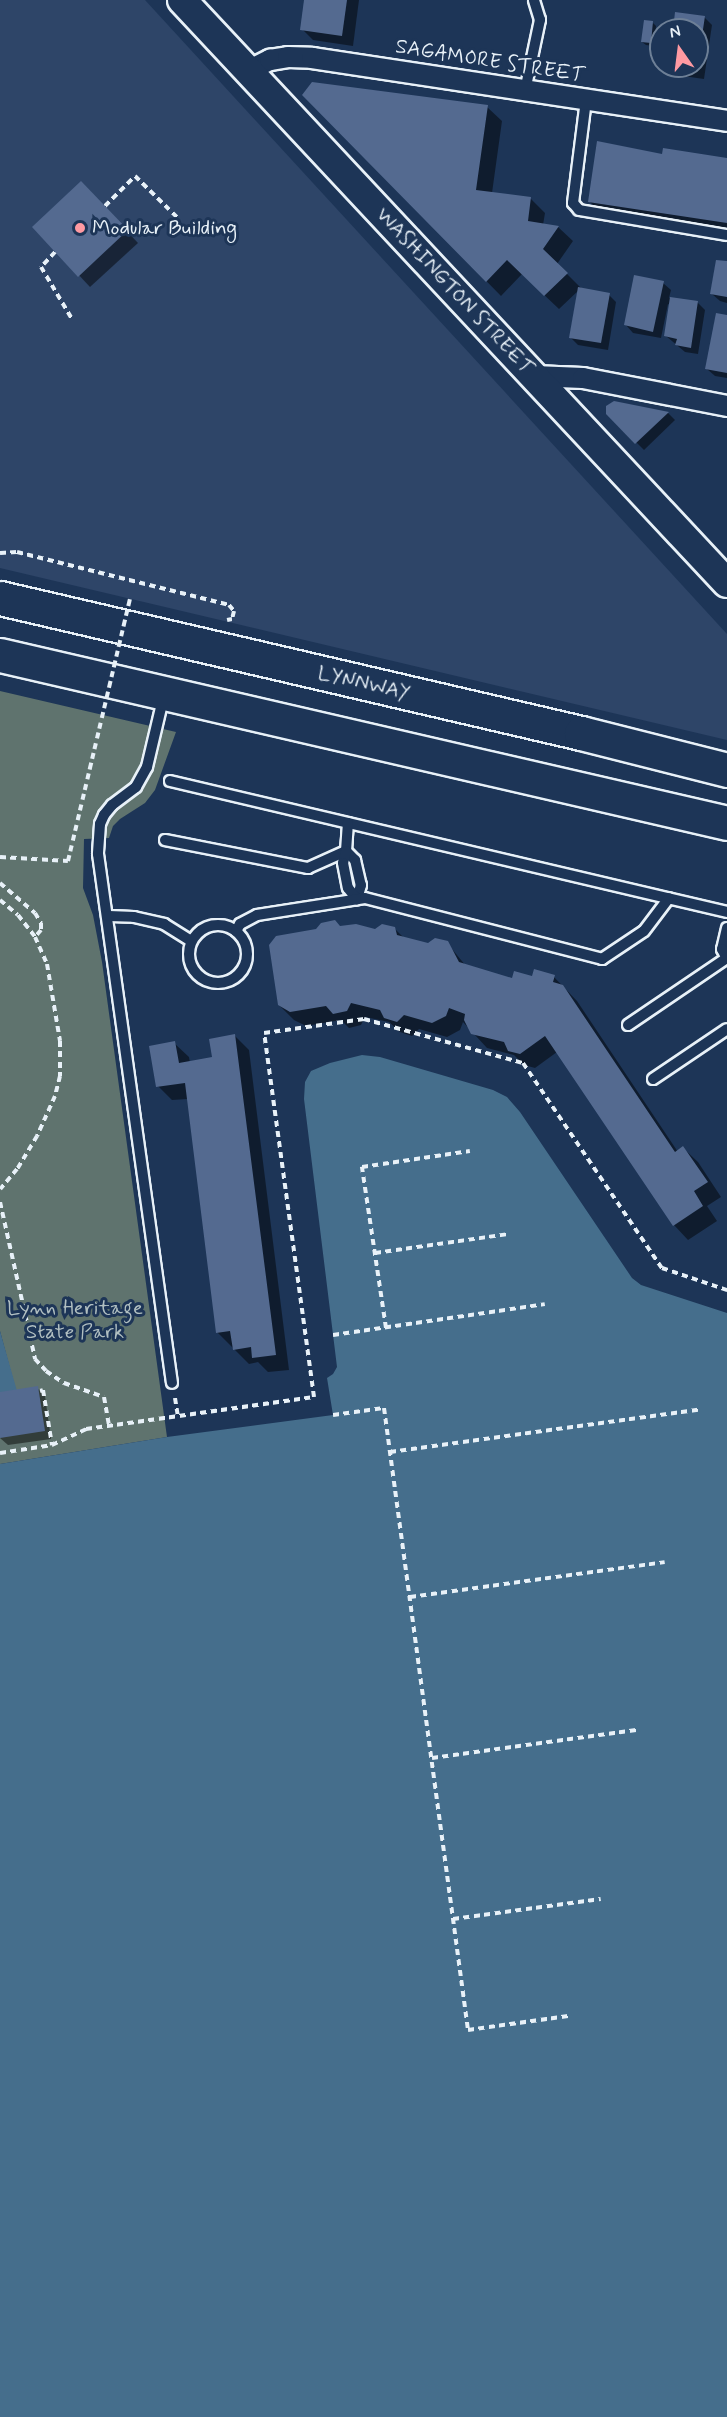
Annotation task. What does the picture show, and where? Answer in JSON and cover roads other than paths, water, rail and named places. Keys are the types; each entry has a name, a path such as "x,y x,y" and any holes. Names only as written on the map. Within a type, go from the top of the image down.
{"highway":[{"name":"LYNNWAY","path":"0,598 722,766"},
{"path":"0,655 727,823"}],"main road":[{"name":"WASHINGTON STREET","path":"182,0 727,583"}],"street":[{"name":"SAGAMORE STREET","path":"248,71 270,60 288,57 312,58 727,121"},
{"path":"534,376 583,378 727,406"}],"lane":[{"path":"525,91 540,20 534,0"},
{"path":"586,100 573,203 579,210 727,235"},
{"path":"165,692 147,768 136,787 112,805 100,824 98,854 109,916 172,1383"},
{"path":"170,781 727,912"},
{"path":"348,823 346,851 355,860 361,885 357,899"},
{"path":"165,840 308,868 346,851"},
{"path":"236,931 247,919 257,915 365,898 602,959 644,931 669,898"},
{"path":"109,916 134,917 164,924 191,941"},
{"path":"216,925 236,931 246,948 247,958 238,976 229,982 209,983 192,970 188,961 191,941 198,933 216,925"},
{"path":"628,1024 727,959 722,950 727,928"},
{"path":"653,1079 727,1029"}],"place":[{"name":"Modular Building","path":"80,228"}],"park label":[{"name":"Lynn Heritage State Park","path":"75,1320"}]}
